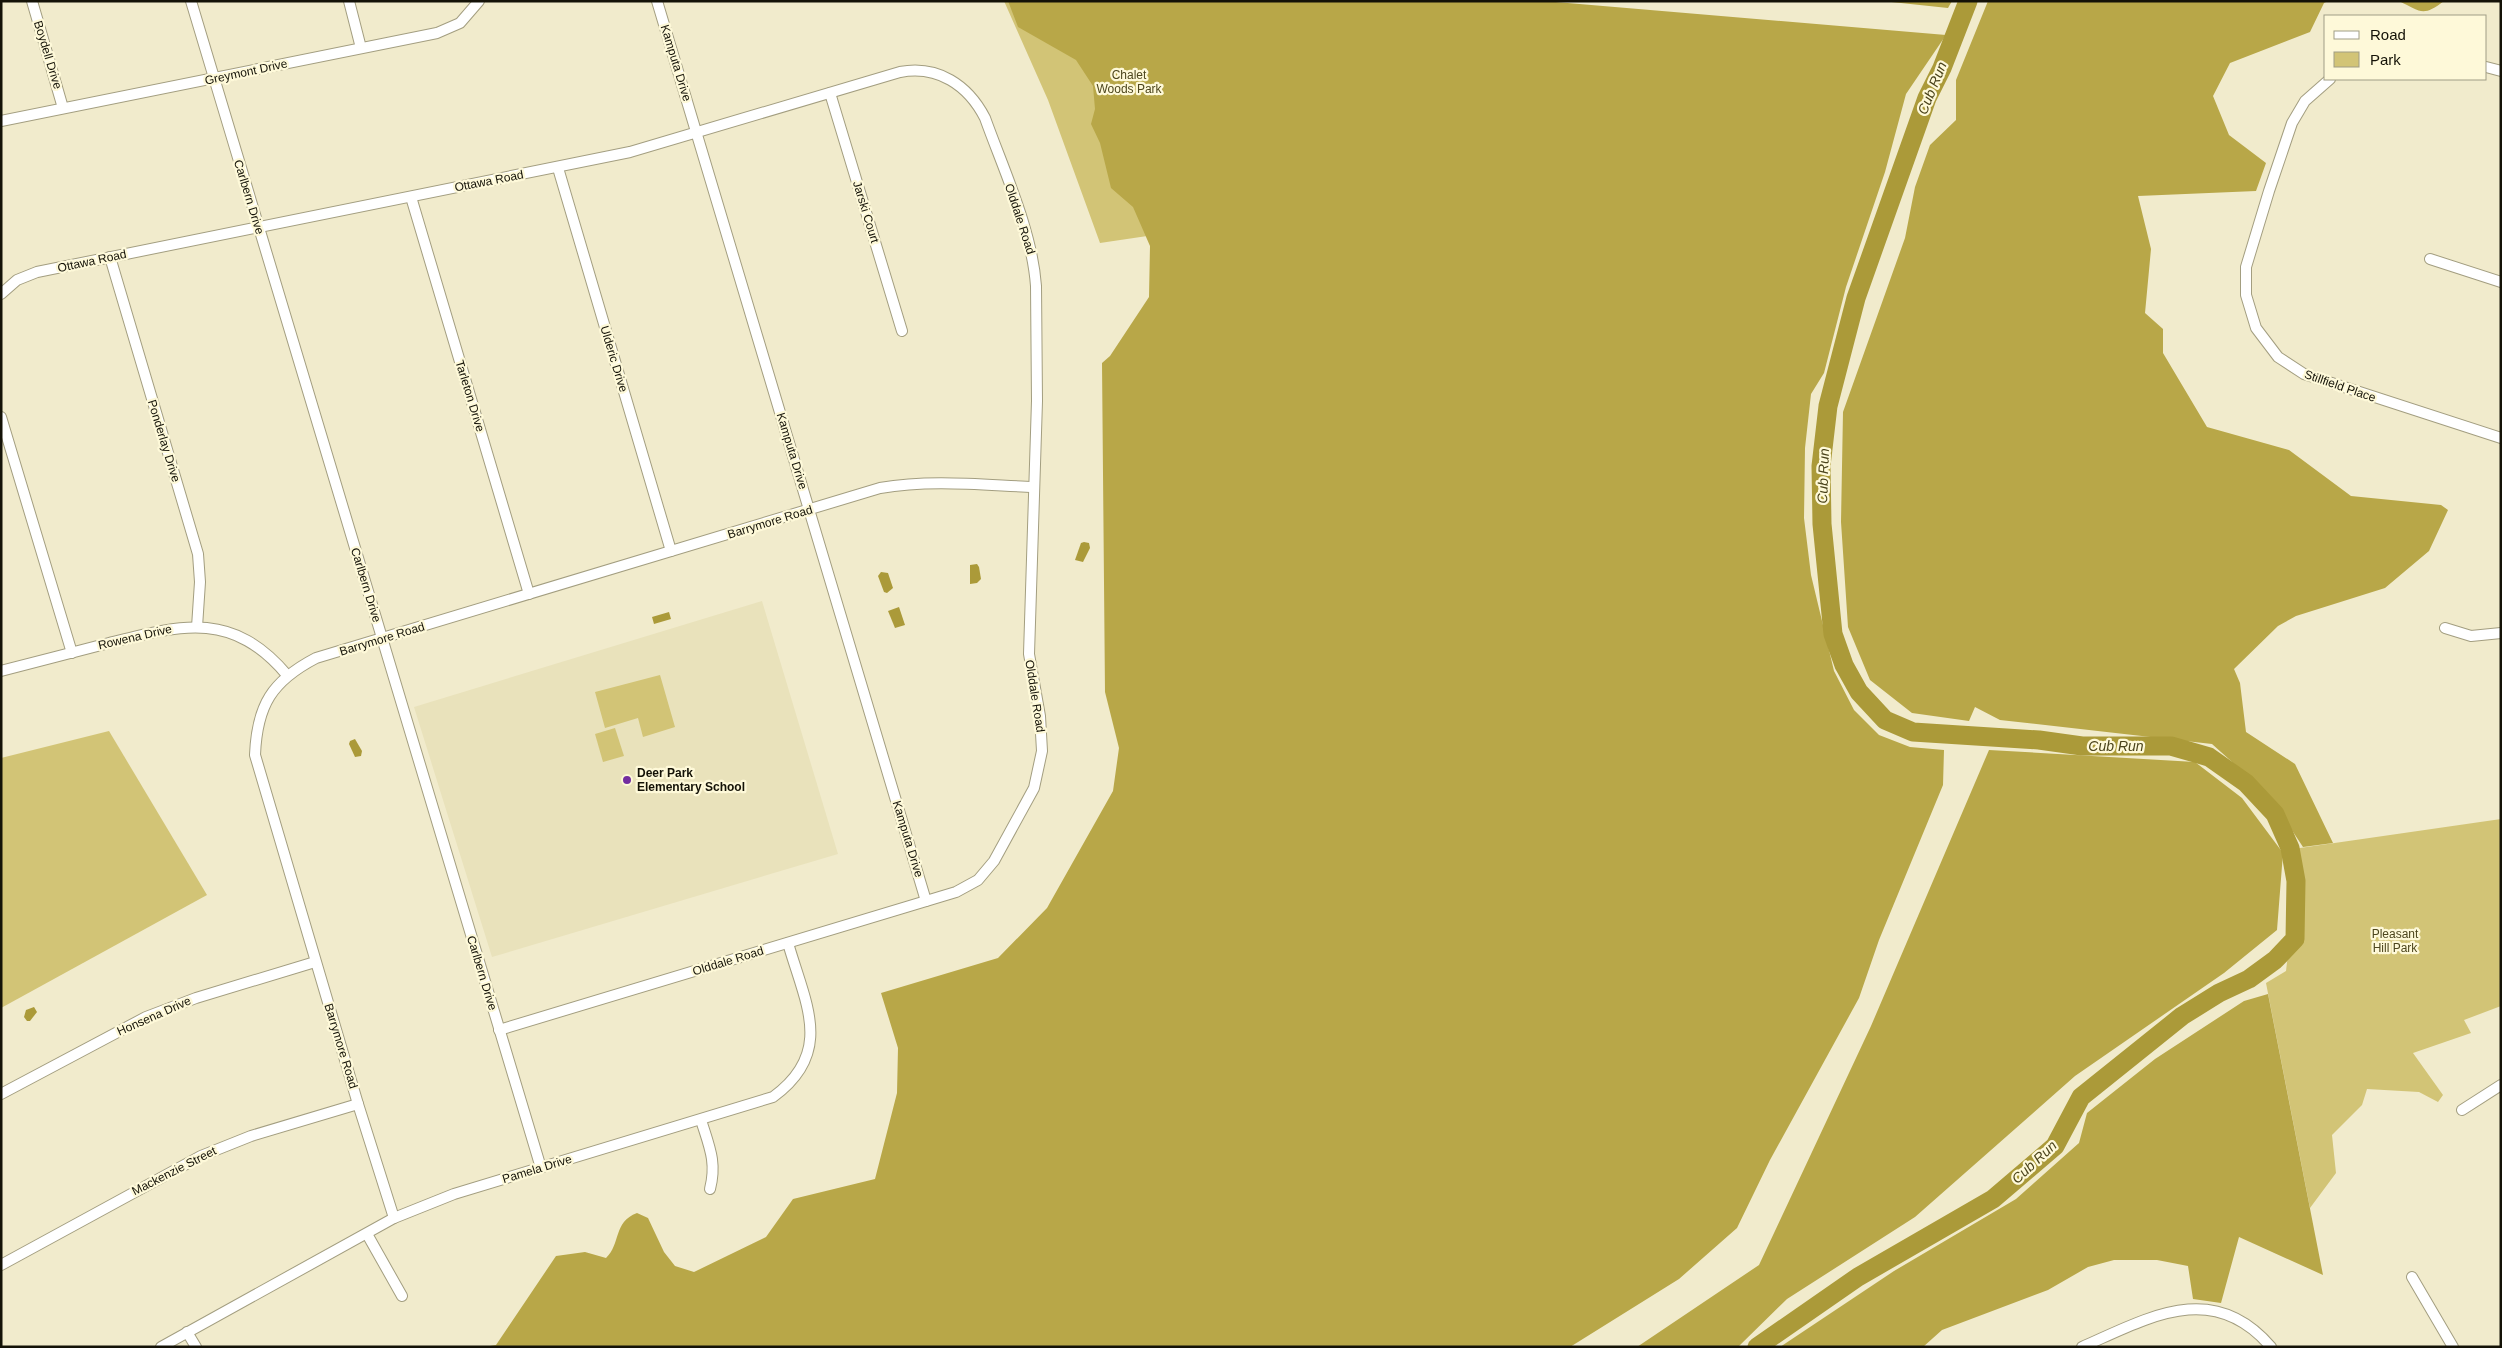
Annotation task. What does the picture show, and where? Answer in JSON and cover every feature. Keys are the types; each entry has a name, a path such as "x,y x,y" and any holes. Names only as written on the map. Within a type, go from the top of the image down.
{"street":[{"name":"Boydell Drive","path":"32,1 63,108"},
{"name":"Carlbern Drive","path":"191,1 540,1168"},
{"path":"349,1 361,48"},
{"name":"Greymont Drive","path":"1,121 214,79 450,28 472,12 479,1"},
{"name":"Kamputa Drive","path":"657,1 926,901"},
{"path":"2487,68 2501,72"},
{"name":"Ottawa Road","path":"1,294 17,280 27,275 630,152 900,72 924,71 950,78 971,95"},
{"name":"Stillfield Place","path":"2329,80 2305,101 2292,123 2248,258 2246,295 2256,328 2278,357 2304,374 2501,438"},
{"name":"Jarski Court","path":"830,93 902,331"},
{"name":"Olddale Road","path":"499,1030 964,888 978,880 988,870 1028,800 1039,774 1042,751 1042,730 1029,654 1037,401 1035,267 1029,242 985,118 971,95"},
{"name":"Ulderic Drive","path":"558,168 671,551"},
{"name":"Tarleton Drive","path":"411,197 529,594"},
{"name":"Ponderlay Drive","path":"110,257 198,554 200,582 198,627"},
{"path":"2430,259 2501,282"},
{"path":"1,417 72,653"},
{"name":"Barrymore Road","path":"394,1218 315,962 255,755 256,733 261,712 272,692 287,675 316,658 880,488 910,483 1034,487"},
{"name":"Rowena Drive","path":"1,671 166,629 198,627 230,634 256,646 276,662 287,675"},
{"path":"2445,628 2470,636 2501,634"},
{"name":"Pamela Drive","path":"161,1347 394,1218 454,1194 701,1120 773,1096 788,1086 805,1062 811,1041 811,1025 788,943"},
{"name":"Honsena Drive","path":"1,1094 146,1017 196,998 315,962"},
{"path":"2462,1110 2501,1085"},
{"name":"Mackenzie Street","path":"1,1264 201,1156 251,1136 358,1104"},
{"path":"701,1120 713,1157 714,1171 710,1189"},
{"path":"367,1234 402,1296"},
{"path":"2412,1277 2453,1347"},
{"path":"2082,1347 2161,1313 2188,1308 2213,1310 2230,1315 2253,1329 2271,1347"},
{"path":"187,1332 196,1347"}],"shaded area":[{"path":"1081,543 1089,543 1090,548 1083,562 1075,560"},
{"path":"977,564 981,579 977,583 970,584 970,565"},
{"path":"881,572 888,573 893,588 887,593 884,592 878,576"},
{"name":"Deer Park Elementary School","path":"762,601 838,854 492,957 414,707"},
{"path":"899,607 905,625 895,628 888,611"},
{"path":"669,612 671,619 654,624 652,617"},
{"path":"355,739 362,751 361,756 355,757 349,744 350,741"},
{"path":"34,1007 37,1012 30,1021 27,1021 24,1017 26,1010"}],"green space":[{"name":"Chalet Woods Park","path":"1004,1 1198,1 1235,223 1100,243 1048,100"},
{"path":"1008,1 1544,1 1946,35 1906,94 1885,172 1846,287 1824,373 1811,394 1805,448 1804,518 1811,575 1834,671 1854,710 1879,735 1910,747 1944,750 1943,785 1879,940 1859,998 1770,1160 1737,1228 1679,1279 1570,1347 484,1347 496,1345 556,1256 585,1252 606,1258 614,1246 624,1222 637,1213 648,1218 664,1252 675,1266 694,1272 766,1237 793,1199 875,1179 897,1093 898,1048 881,993 998,958 1047,908 1113,791 1119,748 1105,692 1102,363 1110,356 1149,297 1150,246 1133,207 1111,188 1100,143 1091,124 1095,109 1093,86 1076,60 1018,27"},
{"path":"1882,1 1952,1 1948,8"},
{"path":"1988,1 2328,1 2324,3 2310,32 2230,63 2213,96 2229,135 2266,163 2256,191 2138,196 2151,249 2145,313 2163,329 2163,353 2207,427 2289,450 2351,496 2441,505 2448,510 2429,551 2385,588 2296,616 2278,626 2234,669 2240,683 2246,732 2295,764 2333,843 2303,847 2268,794 2212,744 2000,720 1975,707 1969,721 1912,713 1870,680 1848,627 1841,522 1843,412 1905,238 1915,187 1930,145 1956,120 1956,80"},
{"path":"2399,1 2444,1 2431,9 2422,11"},
{"path":"660,675 675,727 643,737 638,718 605,728 595,692"},
{"path":"615,728 624,756 603,762 595,734"},
{"path":"109,731 207,895 1,1008 1,758"},
{"path":"1989,750 2195,762 2242,798 2283,853 2277,930 2224,973 2075,1076 1915,1217 1787,1299 1738,1347 1637,1347 1759,1265 1871,1026"},
{"name":"Pleasant Hill Park","path":"2501,819 2501,1006 2464,1020 2471,1033 2413,1053 2443,1095 2438,1102 2419,1092 2367,1089 2362,1105 2332,1135 2336,1173 2310,1208 2266,983 2286,971 2299,860 2293,849"},
{"path":"2268,994 2323,1275 2239,1237 2221,1303 2193,1299 2188,1266 2157,1260 2114,1260 2088,1267 2048,1290 1942,1330 1923,1347 1780,1347 1894,1271 2016,1199 2079,1143 2087,1113 2155,1059 2244,1001"}],"waterway":[{"name":"Cub Run","path":"1757,1347 1858,1277 1993,1199 2055,1146 2081,1097 2182,1016 2219,993 2249,979 2275,960 2295,939 2296,881 2290,848 2275,814 2246,783 2209,757 2171,746 2082,746 2039,740 1913,732 1885,720 1859,692 1844,665 1833,634 1822,524 1821,466 1828,406 1856,298 1927,98 1942,68 1968,1"}],"place":[{"name":"Deer Park Elementary School","path":"627,780"}]}
